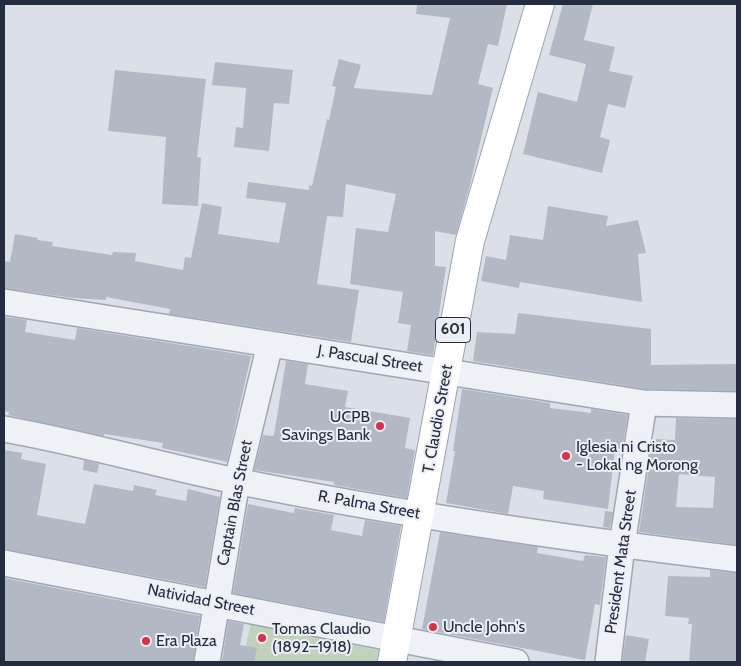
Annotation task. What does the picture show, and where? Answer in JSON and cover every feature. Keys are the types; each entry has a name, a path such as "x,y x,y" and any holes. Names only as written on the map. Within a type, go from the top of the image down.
{"main road":[{"name":"T. Claudio Street","path":"394,651 421,514 470,241 540,4"}],"street":[{"name":"J. Pascual Street","path":"4,302 644,403 737,406"},
{"name":"Captain Blas Street","path":"207,662 237,481 270,344"},
{"name":"President Mata Street","path":"608,662 622,545 644,403"},
{"name":"R. Palma Street","path":"4,429 237,481 421,514 622,545 737,559"},
{"name":"Natividad Street","path":"4,563 218,603 394,651 516,662"}],"green space":[{"path":"251,623 387,652 385,662 242,662"}],"building":[{"path":"417,4 507,4 498,46 488,44 478,84 493,88 456,235 435,231 435,266 446,267 433,355 407,351 411,325 398,323 403,292 350,284 356,228 388,232 396,194 346,184 343,217 327,216 317,284 359,290 351,342 169,314 170,309 106,297 106,300 73,298 4,288 4,261 10,262 15,234 53,242 52,246 112,255 113,252 136,253 135,261 183,270 185,257 191,258 202,203 222,207 218,234 279,243 286,203 246,198 248,182 309,190 309,185 312,186 327,119 329,120 336,87 332,86 339,59 361,65 354,88 432,95 450,18 416,14"},
{"path":"563,4 593,4 584,40 615,47 609,71 633,76 625,108 608,104 600,137 610,140 602,173 523,154 538,92 577,102 586,64 549,55"},
{"path":"215,62 293,70 289,104 274,103 269,151 234,147 236,127 243,128 246,88 212,85"},
{"path":"115,70 206,79 197,157 201,158 198,206 162,204 166,137 108,131"},
{"path":"548,206 608,216 606,226 638,220 646,253 638,254 642,302 520,282 519,288 481,281 486,256 506,260 510,235 543,240"},
{"path":"518,313 651,329 651,365 737,364 737,391 645,389 473,361 477,332 515,334"},
{"path":"5,317 27,320 25,332 75,340 77,328 251,356 227,462 162,448 163,443 104,434 104,436 8,415 9,412 4,411"},
{"path":"286,361 308,364 305,384 348,391 345,407 410,418 405,448 415,450 407,498 334,485 334,482 254,470 263,435 274,435"},
{"path":"462,389 550,403 550,408 591,413 591,409 628,415 622,449 615,448 608,509 543,499 544,491 513,486 508,514 446,503 455,451 453,451"},
{"path":"676,418 737,419 737,545 639,532 653,439 675,440","holes":["679,474 715,477 713,508 676,507"]},
{"path":"4,450 22,453 21,459 46,464 37,515 85,524 94,484 133,491 134,485 157,490 155,495 186,501 188,489 220,497 205,587 4,549"},
{"path":"84,460 99,464 97,473 83,470"},
{"path":"248,504 294,513 295,508 334,515 331,530 362,536 365,520 401,526 384,622 233,593"},
{"path":"605,511 613,512 610,528 603,527"},
{"path":"440,532 538,547 537,553 583,561 585,555 606,557 600,605 595,604 585,660 422,629"},
{"path":"710,570 737,573 737,662 689,662 692,624 688,624 689,618 665,616 668,576 710,577"},
{"path":"4,578 200,616 193,662 4,662"},
{"path":"228,621 244,624 240,645 257,648 254,662 222,662"},
{"path":"626,635 649,639 645,662 622,662"}],"place":[{"name":"UCPB Savings Bank","path":"380,426"},
{"name":"Iglesia ni Cristo - Lokal ng Morong","path":"566,456"},
{"name":"Uncle John's","path":"433,627"},
{"name":"Tomas Claudio (1892–1918)","path":"262,638"},
{"name":"Era Plaza","path":"146,641"}]}
